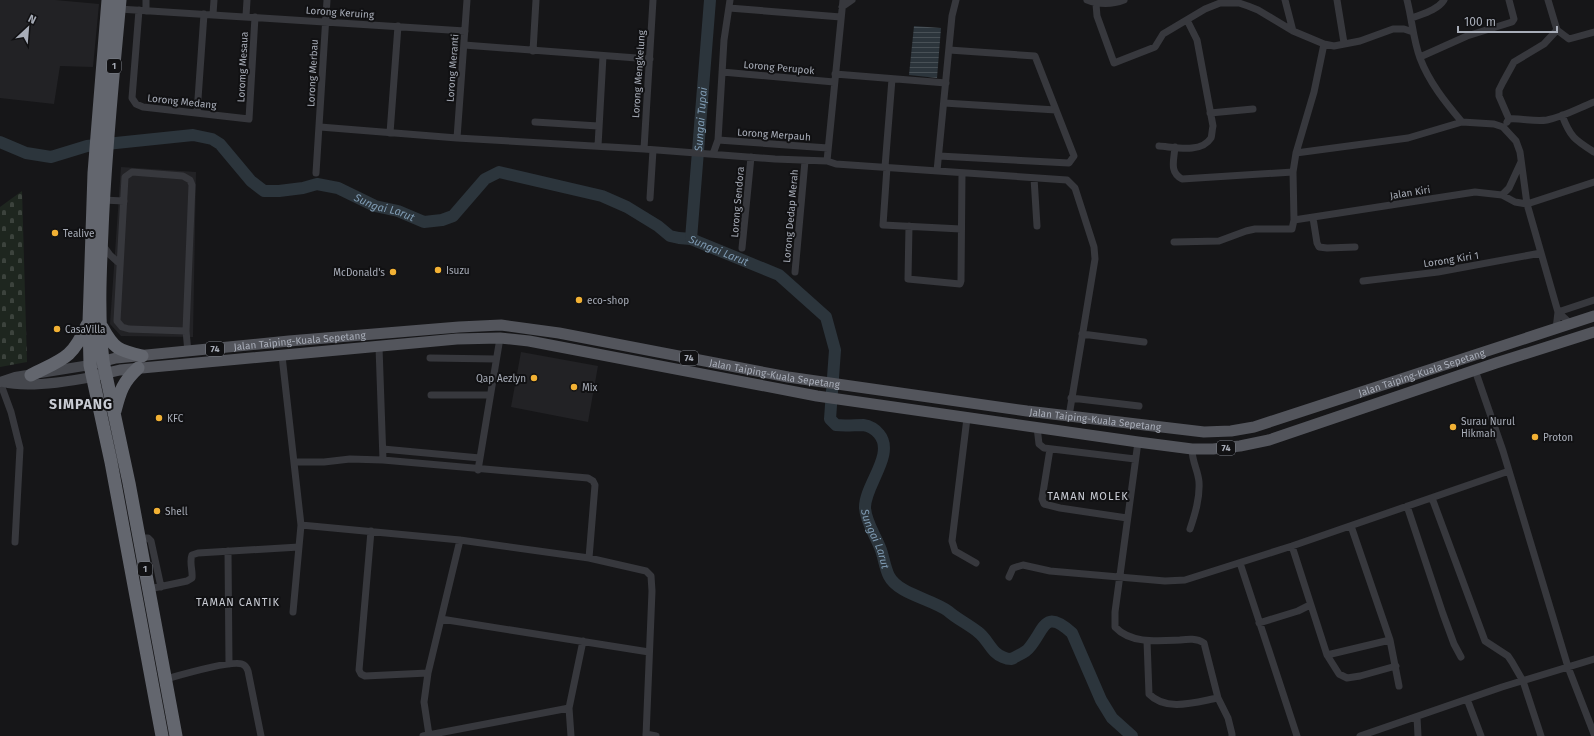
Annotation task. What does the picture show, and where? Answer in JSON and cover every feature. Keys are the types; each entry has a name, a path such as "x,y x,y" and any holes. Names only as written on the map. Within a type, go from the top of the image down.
{"highway":[{"name":"1","path":"108,0 91,371 111,462 162,736"},
{"name":"1","path":"102,130 119,5"},
{"name":"1","path":"100,164 103,200 94,323 115,415 139,538 155,588 166,679 176,736"},
{"path":"31,374 67,357 75,349 94,323 118,349 140,362 122,388 115,415"}],"main road":[{"name":"Jalan Taiping-Kuala Sepetang","path":"1,382 17,385 74,380 91,371 104,367 120,370 140,362 188,352 349,336 500,325 559,333 845,386 1069,416 1204,432 1254,427 1594,316"},
{"name":"Jalan Taiping-Kuala Sepetang","path":"140,362 282,356 457,339 500,338 529,341 817,396 1192,449 1240,446 1269,440 1475,370 1594,332"},
{"name":"Jalan Taiping-Kuala Sepetang","path":"1,382 15,377 31,374 91,371"}],"street":[{"path":"142,10 146,0"},
{"path":"213,14 214,0"},
{"path":"246,16 248,0"},
{"name":"Lorong Merbau","path":"316,173 327,0"},
{"name":"Lorong Meranti","path":"457,138 467,0"},
{"path":"533,50 536,0"},
{"name":"Lorong Mengkelung","path":"644,149 653,0"},
{"path":"709,154 718,140 724,40 730,0"},
{"path":"827,162 843,3 852,0"},
{"path":"937,171 952,16 956,0"},
{"path":"1087,0 1096,4 1113,4 1124,0"},
{"path":"1285,0 1293,31"},
{"path":"1337,0 1344,43"},
{"path":"1407,0 1412,18 1413,32 1420,57 1428,77 1445,102 1462,122"},
{"path":"1412,18 1436,8 1442,4 1444,0"},
{"path":"1420,57 1467,36 1513,21 1509,0"},
{"path":"1548,0 1557,30 1569,39 1594,32"},
{"path":"1096,4 1097,16 1114,64 1138,52 1154,47 1163,34 1205,9 1220,3 1235,3 1258,10 1293,31 1324,44 1334,46 1360,41 1393,30 1404,29 1413,32"},
{"name":"Lorong Keruing","path":"119,5 142,10 465,31"},
{"path":"729,8 841,17"},
{"name":"Lorong Medang","path":"142,10 132,98 136,104 143,107 249,119"},
{"path":"197,113 204,14"},
{"name":"Loromg Mesaua","path":"249,119 255,17"},
{"path":"1159,146 1197,148 1206,144 1211,137 1213,126 1197,40 1187,20"},
{"path":"390,133 398,26"},
{"path":"1509,119 1499,96 1499,90 1503,82 1514,62 1544,44 1557,30"},
{"path":"1174,242 1219,241 1255,229 1289,230 1294,226 1293,172 1296,152 1314,92 1324,44"},
{"path":"464,45 650,59"},
{"path":"939,156 1069,163 1074,156 1035,56 949,50"},
{"path":"598,146 603,56"},
{"name":"Lorong Perupok","path":"722,72 834,82"},
{"path":"835,74 946,83"},
{"path":"892,79 883,225 961,229"},
{"path":"944,102 1056,110"},
{"path":"1503,128 1509,119 1518,118 1547,120 1594,102"},
{"path":"1210,113 1253,109"},
{"path":"1562,115 1568,131 1573,137 1594,152"},
{"path":"535,122 598,126"},
{"path":"1296,152 1408,138 1462,122 1494,124 1503,128 1516,141 1520,152 1527,204 1558,312 1556,329"},
{"path":"320,127 457,138 644,149 1067,180 1075,188 1094,247 1095,259 1069,416"},
{"name":"Lorong Merpauh","path":"718,140 828,148"},
{"path":"1175,147 1173,170 1176,176 1182,179 1293,172"},
{"path":"650,198 653,150"},
{"name":"Lorong Sendora","path":"742,248 751,157"},
{"name":"Lorong Dedap Merah","path":"795,272 805,161"},
{"path":"1502,195 1509,188 1521,161"},
{"path":"186,331 129,329 122,327 117,321 125,177 132,172 183,176 190,180 192,185 186,331 188,352"},
{"path":"909,226 908,279 960,284 962,173"},
{"path":"1034,178 1037,226"},
{"path":"1527,204 1594,182"},
{"name":"Jalan Kiri","path":"1294,220 1475,192 1502,195 1515,202 1527,204"},
{"path":"103,200 124,202"},
{"path":"1313,218 1316,244 1319,247 1355,247"},
{"path":"101,243 110,255 120,264"},
{"name":"Lorong Kiri 1","path":"1363,281 1438,272 1542,253"},
{"path":"1558,312 1594,300"},
{"path":"1558,312 1571,324"},
{"path":"1082,334 1144,342"},
{"path":"478,470 500,338"},
{"path":"379,347 383,460"},
{"path":"282,356 301,525 293,612"},
{"path":"430,358 496,359"},
{"path":"1475,370 1509,471 1568,667 1594,734"},
{"path":"1,382 11,412 20,448 15,542"},
{"path":"431,395 490,395"},
{"path":"1072,398 1139,406"},
{"path":"967,418 952,541 955,551 976,563"},
{"path":"1037,427 1039,444 1044,448 1135,459"},
{"path":"1138,442 1120,576 1115,627 1121,633 1147,641 1193,639 1204,643 1218,698 1228,718 1232,736"},
{"path":"383,449 480,458"},
{"path":"1050,449 1042,499 1044,504 1051,507 1128,518"},
{"path":"1190,528 1196,511 1199,483 1192,458 1192,449"},
{"path":"294,462 324,462 350,459 383,460 478,470 588,478 594,481 595,485 589,558"},
{"path":"1009,577 1013,568 1023,565 1050,571 1165,581 1185,580 1292,546 1509,471"},
{"path":"1432,498 1485,641 1508,656 1523,681 1541,736"},
{"path":"1407,506 1443,614 1454,644 1461,657"},
{"path":"301,525 460,540 589,558 646,571 651,576 652,591 646,735 656,736"},
{"path":"1351,526 1390,640 1399,686"},
{"path":"371,531 359,670 361,674 365,676 428,673"},
{"path":"460,540 428,673 424,702 426,735 569,708"},
{"path":"1292,546 1327,655 1339,674 1347,678 1396,666"},
{"path":"155,588 187,581 192,578 193,573 190,559 192,555 198,553 299,547"},
{"path":"228,551 229,664"},
{"path":"1240,563 1297,736"},
{"path":"1259,623 1298,611 1310,605"},
{"path":"441,619 650,652"},
{"path":"1327,655 1390,640"},
{"path":"1147,641 1148,694 1154,700 1168,704 1188,704 1218,698"},
{"path":"571,736 569,708 583,642"},
{"path":"1361,736 1502,687 1594,659"},
{"path":"166,679 229,664 241,664 246,667 248,671 261,736"},
{"path":"1467,699 1481,736"},
{"path":"1417,717 1418,736"}],"shaded area":[{"path":"0,0 55,0 99,4 93,67 60,66 54,104 0,98"},
{"path":"914,26 941,28 937,78 909,75"},
{"path":"121,167 196,172 193,337 121,336 110,324"},
{"path":"521,352 598,366 588,422 511,407"}],"green space":[{"path":"22,191 27,362 0,367 0,207"}],"waterway":[{"name":"Sungai Tupai","path":"691,239 710,0"},
{"name":"Sungai Larut","path":"0,142 26,153 51,157 87,146 193,135 212,139 220,144 251,181 264,191 303,188 317,184 338,188 375,206 398,211 424,222 442,220 453,216 485,179 499,172 602,196 627,207 658,226 670,236 691,239 779,275 826,317 835,350 830,419 836,425 863,425 870,427 879,434 883,442 884,451 882,460 869,490 865,508 867,519 881,550 889,576 893,582 907,592 948,611 980,634 993,650 1001,656 1007,658 1012,659 1027,650 1046,624 1056,622 1063,626 1072,633 1101,700 1112,718 1132,736"}],"place":[{"name":"Tealive","path":"55,233"},
{"name":"Isuzu","path":"438,270"},
{"name":"McDonald's","path":"393,272"},
{"name":"eco-shop","path":"579,300"},
{"name":"CasaVilla","path":"57,329"},
{"name":"Qap Aezlyn","path":"534,378"},
{"name":"Mix","path":"574,387"},
{"name":"KFC","path":"159,418"},
{"name":"Surau Nurul Hikmah","path":"1453,427"},
{"name":"Proton","path":"1535,437"},
{"name":"Shell","path":"157,511"}],"district":[{"name":"SIMPANG","path":"81,404"},
{"name":"TAMAN MOLEK","path":"1088,496"},
{"name":"TAMAN CANTIK","path":"238,602"}]}
